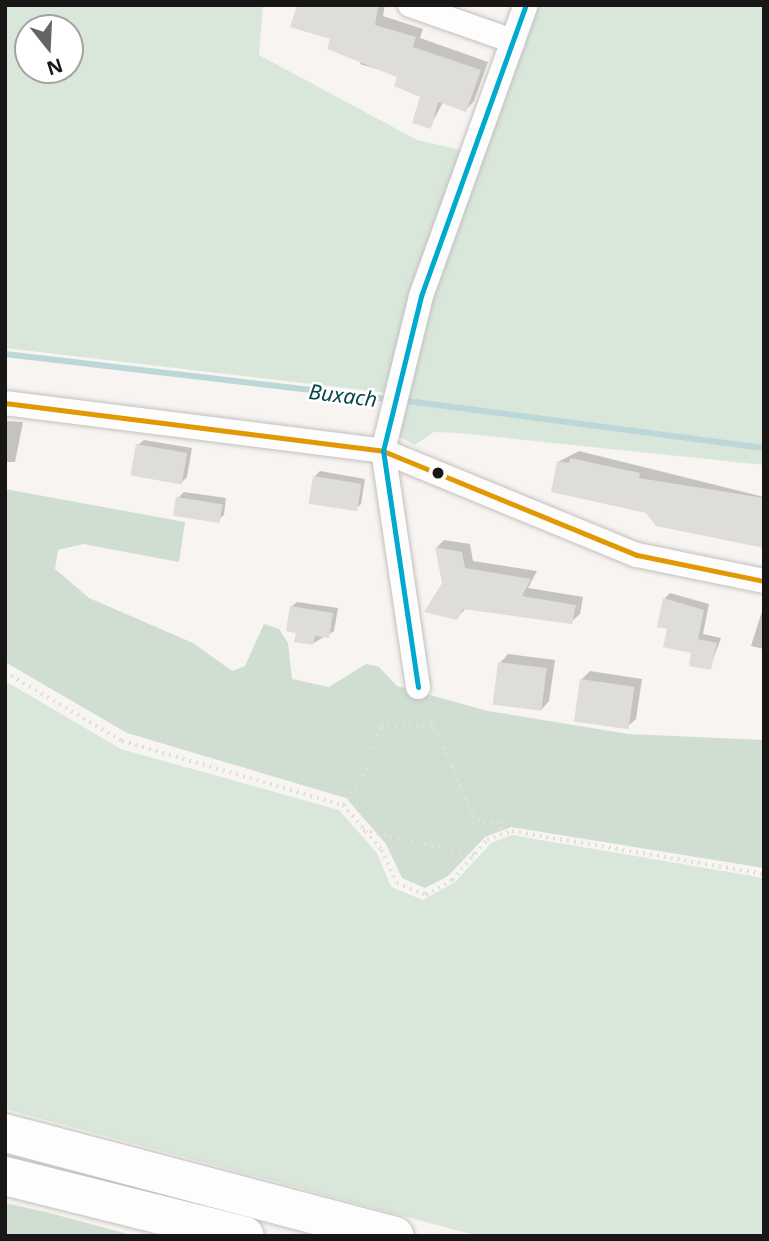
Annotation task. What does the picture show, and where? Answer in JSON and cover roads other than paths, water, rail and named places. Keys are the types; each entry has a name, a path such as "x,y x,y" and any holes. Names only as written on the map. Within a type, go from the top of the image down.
{"highway":[{"path":"5,1133 395,1236"},
{"path":"5,1176 245,1236"}],"street":[{"path":"410,5 513,41"},
{"path":"418,687 383,451 421,296 526,5"},
{"path":"5,403 383,451 637,555 764,581"}],"waterway":[{"name":"Buxach","path":"5,354 389,399"},
{"name":"Buxach","path":"400,400 764,448"}]}
